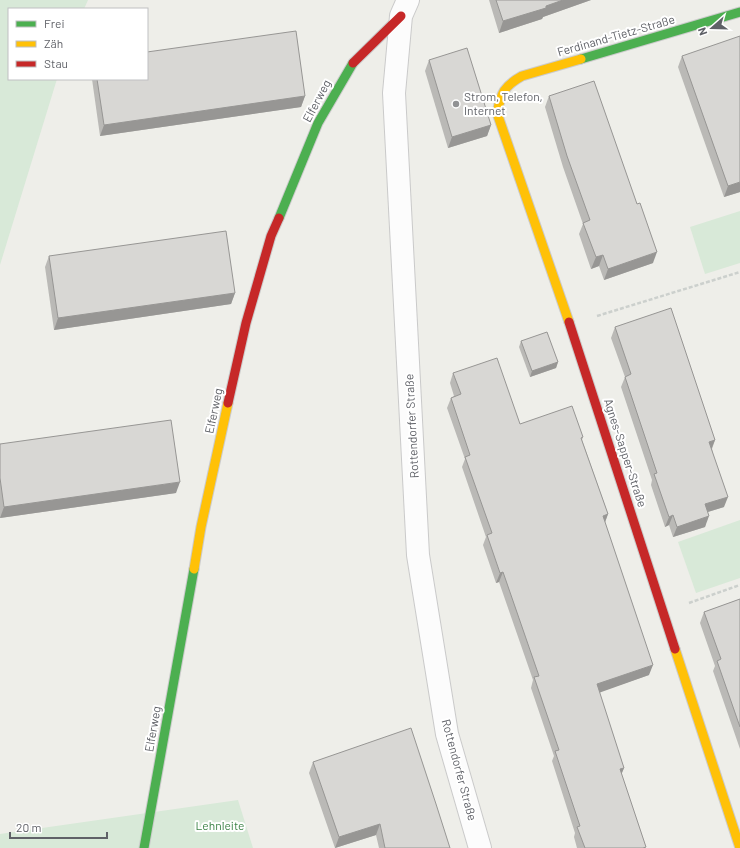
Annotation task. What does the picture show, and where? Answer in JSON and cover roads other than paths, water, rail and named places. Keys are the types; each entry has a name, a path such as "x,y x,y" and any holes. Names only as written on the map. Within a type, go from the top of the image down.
{"street":[{"name":"Elferweg","path":"144,848 201,527 246,323 271,236 318,123 351,64 405,8"},
{"name":"Rottendorfer Straße","path":"405,8 394,93 418,555 447,734 480,848"},
{"name":"Ferdinand-Tietz-Straße","path":"522,76 740,12"},
{"name":"Agnes-Sapper-Straße","path":"522,76 509,83 500,95 498,112 570,324 740,848"}],"place":[{"name":"Strom, Telefon, Internet","path":"456,104"}],"park label":[{"name":"Lehnleite","path":"220,826"}]}
